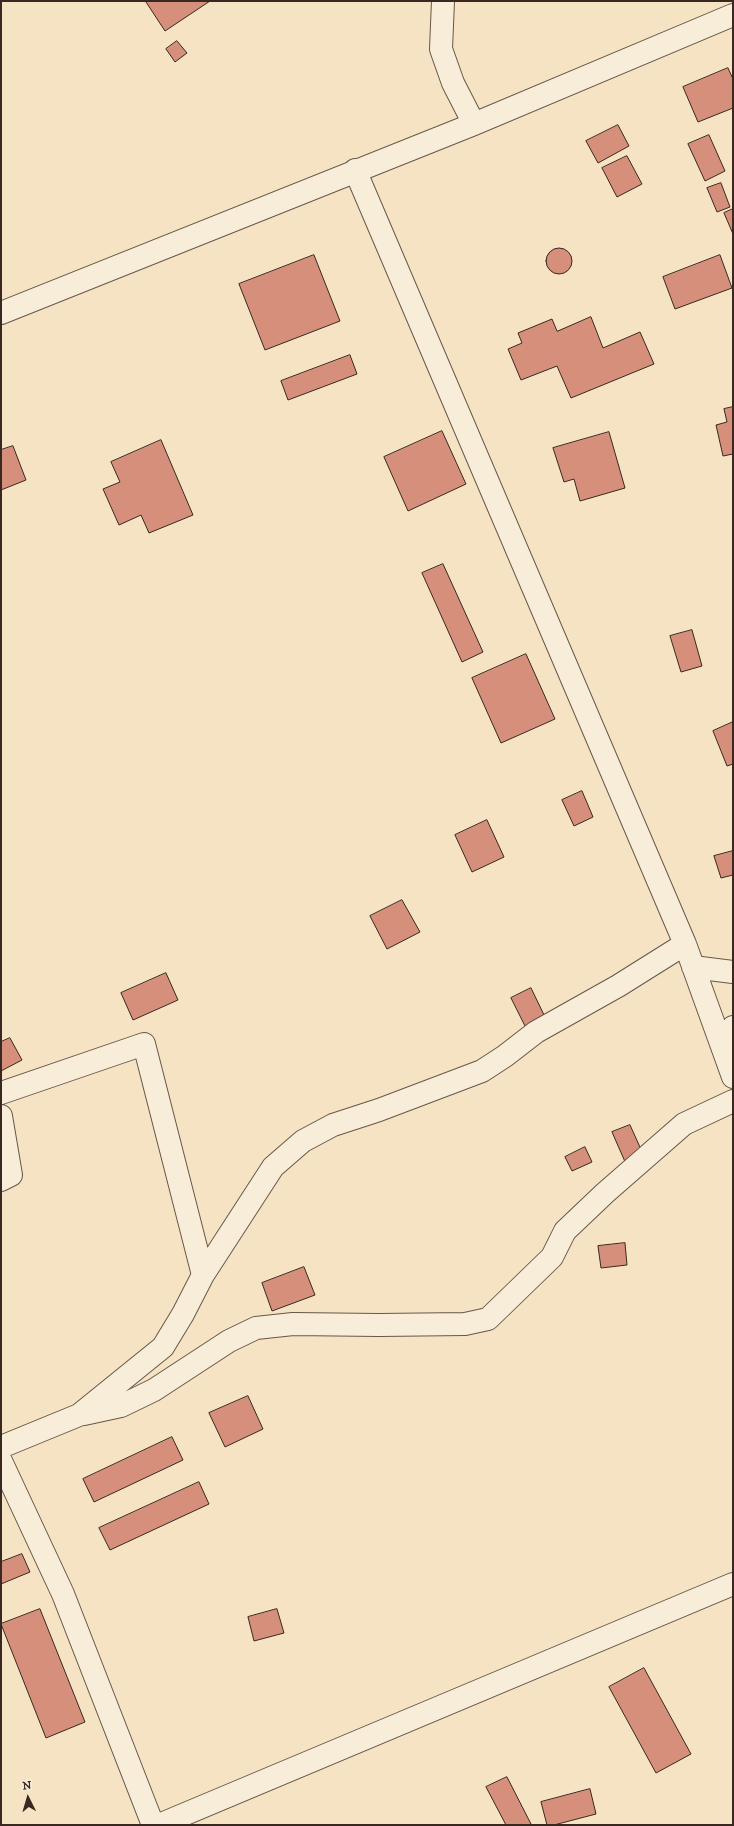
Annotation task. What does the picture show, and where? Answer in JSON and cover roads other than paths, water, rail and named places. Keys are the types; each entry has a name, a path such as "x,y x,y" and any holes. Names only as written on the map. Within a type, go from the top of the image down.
{"street":[{"path":"443,1 441,49 453,83 474,124"},
{"path":"1,313 355,170 474,124 733,15"},
{"path":"355,170 685,944 733,1077"},
{"path":"79,1415 162,1347 184,1314 203,1274 273,1168 303,1141 333,1125 379,1110 482,1071 505,1056 536,1032 618,986 685,944"},
{"path":"693,967 733,972"},
{"path":"724,1051 733,1027"},
{"path":"1,1093 144,1044 203,1274"},
{"path":"1,1446 79,1415 121,1406 154,1390 230,1341 256,1328 293,1324 379,1326 465,1324 488,1319 552,1257 565,1231 605,1193 684,1124 733,1101"},
{"path":"1,1116 11,1175 1,1180"},
{"path":"1,1461 63,1594 153,1825"},
{"path":"159,1825 733,1584"}]}
